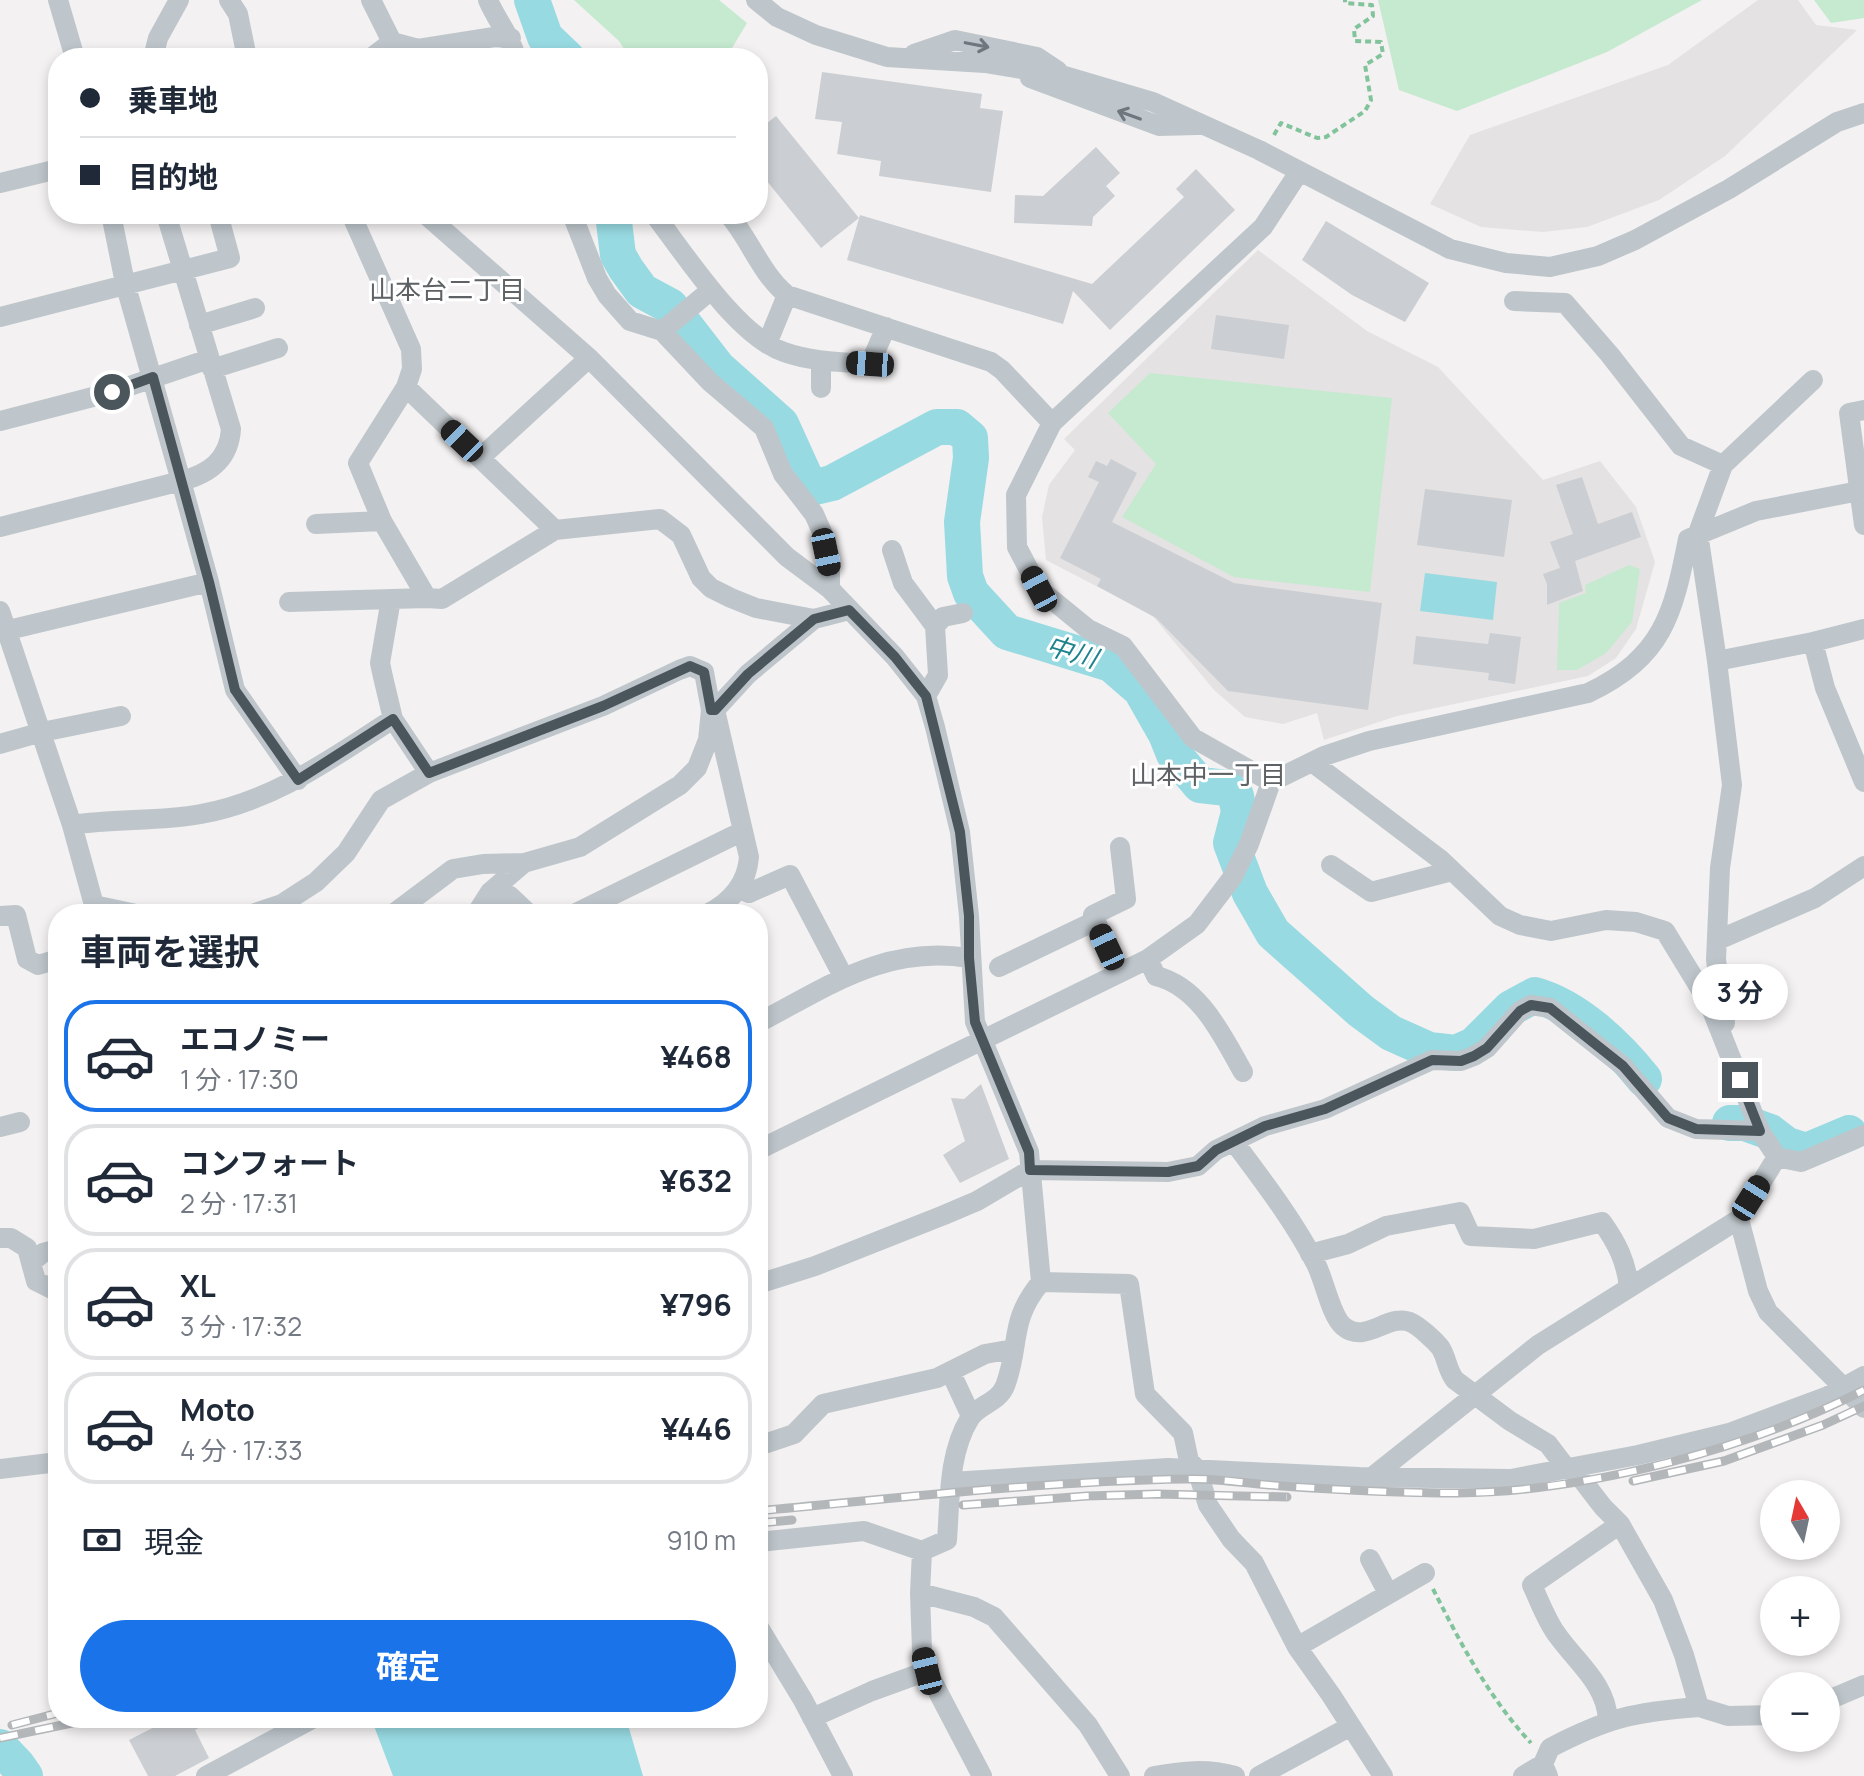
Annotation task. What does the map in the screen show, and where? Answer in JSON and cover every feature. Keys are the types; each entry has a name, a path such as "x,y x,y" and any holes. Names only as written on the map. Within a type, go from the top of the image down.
{"street":[{"path":"58,0 72,48"},
{"path":"156,48 179,0"},
{"path":"229,0 238,14 245,48"},
{"path":"371,0 392,42 414,48"},
{"path":"488,0 514,48"},
{"path":"756,0 777,17 816,35 887,57 1009,67 1065,76 1153,102 1259,150 1450,249 1506,263 1550,267 1598,256 1635,240 1729,189 1805,139 1837,122 1864,113"},
{"path":"424,48 494,37 514,48"},
{"path":"902,57 955,40 1037,57 1065,76"},
{"path":"384,48 392,42"},
{"path":"1009,67 1046,86 1159,126 1205,125"},
{"path":"0,183 48,171"},
{"path":"1271,782 1193,738 1123,646 1088,629 1039,589 1017,547 1016,495 1052,423 1263,227 1299,172"},
{"path":"113,224 125,283 209,582 235,690 298,780"},
{"path":"0,527 199,476 221,461 228,450 231,429 169,224"},
{"path":"0,317 230,258 221,224"},
{"path":"355,224 411,349 412,369 406,387 358,463 382,521 427,598"},
{"path":"436,224 589,358 787,557 830,589 895,657 926,696 960,832 975,1022 1029,1152 1041,1282 1028,1298 1016,1326 1007,1379 1001,1395 971,1416 958,1444 951,1482 947,1540 922,1551 864,1531 768,1541"},
{"path":"576,224 597,278 607,295 630,321 662,331 710,382 764,428 783,474 814,514 822,532 830,571 830,589"},
{"path":"662,224 711,290 750,331 784,352 821,361 870,364 886,327"},
{"path":"736,224 756,251 772,283 787,295 991,362 1052,423"},
{"path":"662,331 711,290"},
{"path":"767,344 787,295"},
{"path":"1514,301 1565,303 1681,446 1723,465"},
{"path":"199,325 255,308"},
{"path":"0,421 112,392 153,377 278,348"},
{"path":"480,458 589,358"},
{"path":"821,361 821,388"},
{"path":"1730,1055 1716,960 1720,868 1732,785 1698,533 1723,465 1813,380"},
{"path":"406,387 555,530"},
{"path":"1864,410 1849,413 1862,490 1864,525"},
{"path":"768,1145 1148,959 1197,924 1232,878 1249,844 1271,782 1312,762 1369,741 1588,693 1608,683 1653,646 1677,595 1688,539 1756,511 1862,490"},
{"path":"289,602 442,599 555,530 660,519 681,535 701,578 711,588 756,608 814,619 849,610"},
{"path":"316,524 382,521"},
{"path":"892,550 903,583 935,626 938,675 926,696"},
{"path":"94,904 42,732 2,625 209,582"},
{"path":"391,599 380,663 393,719 429,773"},
{"path":"935,626 943,617 963,613"},
{"path":"406,904 453,869 483,864 524,863 580,847 680,785 702,759 713,710 748,674 814,619"},
{"path":"1717,661 1864,629"},
{"path":"1813,642 1825,688 1864,782"},
{"path":"282,904 316,882 346,853 381,800 429,773 603,706 690,666 704,672 749,857 740,889 723,904"},
{"path":"0,744 121,716"},
{"path":"72,825 203,814 268,794 298,780 393,719"},
{"path":"1312,762 1452,871 1500,916 1520,925 1551,931 1606,920 1636,922 1665,931 1709,1003 1760,1131 1777,1157 1801,1162 1864,1135"},
{"path":"594,904 743,831"},
{"path":"1119,973 1093,915 1126,899 1120,847"},
{"path":"483,904 490,892 524,863"},
{"path":"1331,865 1371,892 1452,871"},
{"path":"1718,940 1815,898 1864,866"},
{"path":"740,889 749,893 790,875 843,976"},
{"path":"496,904 510,896 518,904"},
{"path":"0,916 16,915 27,959 38,965 48,962"},
{"path":"999,967 1095,921"},
{"path":"768,1017 843,976 874,964 910,956 943,954 969,958"},
{"path":"1148,959 1156,976 1172,980 1187,990 1211,1019 1243,1072"},
{"path":"768,1281 815,1266 977,1201 1030,1170 1134,1172 1184,1170 1198,1166 1216,1150 1265,1126 1325,1109 1432,1060 1461,1061 1474,1056 1487,1048 1520,1011 1531,1005 1550,1008 1623,1066 1668,1118 1696,1129 1760,1131"},
{"path":"1234,1142 1276,1198 1310,1254 1341,1325 1356,1333 1396,1322 1412,1323 1440,1348 1449,1374 1455,1380 1510,1421 1548,1444 1620,1524 1663,1600 1699,1707"},
{"path":"1372,1477 1538,1345 1739,1219 1777,1157"},
{"path":"1310,1254 1348,1244 1386,1226 1460,1212 1471,1236 1534,1239 1602,1222 1616,1240 1626,1264 1629,1287"},
{"path":"1739,1219 1758,1291 1768,1312 1864,1408"},
{"path":"0,1238 11,1238 27,1248 33,1261 32,1274 36,1281 48,1287"},
{"path":"33,1261 48,1252"},
{"path":"1041,1282 1129,1284 1145,1394 1183,1433 1189,1461 1197,1469 1208,1505 1231,1539 1254,1563 1297,1647 1383,1776"},
{"path":"768,1443 794,1434 823,1404 951,1373 985,1354 1013,1349"},
{"path":"951,1373 971,1416"},
{"path":"951,1482 1168,1468 1372,1477 1511,1479 1729,1433 1828,1396 1864,1376"},
{"path":"0,1469 48,1463"},
{"path":"1608,1720 1603,1695 1582,1662 1557,1635 1532,1585 1620,1524"},
{"path":"922,1551 922,1651 927,1671 982,1776"},
{"path":"1370,1559 1388,1593"},
{"path":"1297,1647 1425,1573"},
{"path":"920,1593 974,1607 994,1617 1088,1725 1120,1776"},
{"path":"768,1643 843,1776"},
{"path":"812,1718 927,1671"},
{"path":"1840,1695 1864,1685"},
{"path":"1523,1776 1546,1770 1550,1748 1608,1720 1647,1711 1699,1707 1728,1716 1760,1715"},
{"path":"1259,1776 1351,1726"},
{"path":"206,1776 295,1728"},
{"path":"1154,1776 1189,1770 1230,1775"}],"path":[{"path":"1271,141 1281,123 1317,138 1326,137 1365,111 1371,100 1365,65 1383,54 1381,42 1355,41 1354,29 1373,16 1372,5 1345,3 1345,0"},
{"path":"1425,1573 1470,1661 1511,1721 1531,1743 1546,1770"}],"shaded area":[{"path":"1758,0 1798,0 1816,25 1857,30 1725,156 1659,200 1587,227 1543,232 1481,227 1430,204 1470,135 1668,65"},
{"path":"1258,250 1367,331 1438,367 1543,480 1600,461 1636,507 1655,562 1636,629 1616,658 1588,676 1397,716 1324,740 1317,713 1283,724 1245,717 1214,690 1152,615 1046,560 1042,517 1049,485 1075,450 1064,439"}],"green space":[{"path":"574,0 719,0 747,23 732,48 624,48"},
{"path":"1378,0 1702,0 1607,52 1457,111 1399,90"},
{"path":"1814,0 1864,0 1864,18 1831,23"},
{"path":"1150,373 1392,398 1370,592 1234,577 1122,517 1156,464 1108,413"},
{"path":"1629,565 1640,569 1632,622 1606,653 1577,670 1557,670 1559,603 1586,593 1585,585"}],"water":[{"path":"1425,573 1497,582 1493,620 1420,611"},
{"path":"375,1728 629,1728 643,1776 393,1776"}],"building":[{"path":"822,72 982,94 980,108 1003,111 991,192 879,176 881,161 837,154 842,122 815,119"},
{"path":"776,116 859,218 821,248 768,182 768,122"},
{"path":"1096,147 1120,173 1106,186 1115,196 1093,217 1092,226 1014,223 1015,195 1043,196"},
{"path":"1196,169 1235,210 1110,330 1073,291 1063,324 847,260 860,215 1092,284 1184,197 1176,189"},
{"path":"1326,221 1429,283 1405,322 1352,295 1302,260"},
{"path":"1216,315 1289,325 1284,359 1211,349"},
{"path":"1111,459 1137,473 1112,522 1234,583 1382,603 1368,710 1228,691 1156,618 1097,586 1101,579 1060,558 1099,482 1088,477 1096,461 1107,466"},
{"path":"1582,477 1598,524 1632,512 1641,537 1575,561 1583,591 1547,605 1547,584 1543,574 1560,568 1550,542 1573,534 1556,485"},
{"path":"1425,489 1512,500 1504,557 1417,545"},
{"path":"1490,633 1521,637 1515,684 1488,680 1489,673 1413,664 1416,636 1488,644"},
{"path":"981,1084 1009,1159 960,1183 943,1155 965,1141 951,1098 964,1099"},
{"path":"152,1728 199,1728 195,1730 209,1758 175,1776 148,1776 129,1740"}],"waterway":[{"name":"中川","path":"532,0 545,37 557,48"},
{"name":"中川","path":"614,224 618,255 642,291 670,306 718,368 781,424 806,479 815,487 832,483 937,427 957,427 970,438 971,458 962,522 965,576 971,593 1007,632 1111,664 1141,690 1174,754 1200,785 1227,788 1236,796 1239,812 1231,843 1250,893 1273,933 1361,1011 1391,1033 1429,1050 1456,1053 1474,1045 1511,1008 1535,995 1581,1018 1621,1053 1644,1079"},
{"name":"中川","path":"1730,1123 1745,1123 1770,1132 1787,1145 1806,1151 1849,1133"},
{"path":"0,1747 25,1776"}],"railway":[{"path":"768,1510 1132,1480 1210,1479 1413,1492 1507,1491 1612,1476 1666,1463 1770,1431 1864,1390"},
{"path":"1633,1481 1724,1461 1823,1425 1864,1406"},
{"path":"963,1505 1157,1494 1287,1497"},
{"path":"768,1522 792,1520"},
{"path":"12,1725 48,1716"},
{"path":"0,1738 48,1728"}],"district":[{"name":"山本台二丁目","path":"447,290"},
{"name":"山本中一丁目","path":"1208,775"}],"route":[{"path":"112,392 153,377 235,690 298,780 393,719 429,773 603,706 690,666 704,672 711,710 715,710 748,674 814,619 849,610 895,657 926,696 960,832 975,1022 1029,1152 1030,1170 1168,1172 1198,1166 1216,1150 1265,1126 1325,1109 1432,1060 1461,1061 1474,1056 1487,1048 1520,1011 1531,1005 1550,1008 1623,1066 1668,1118 1696,1129 1760,1131 1740,1080"}]}
